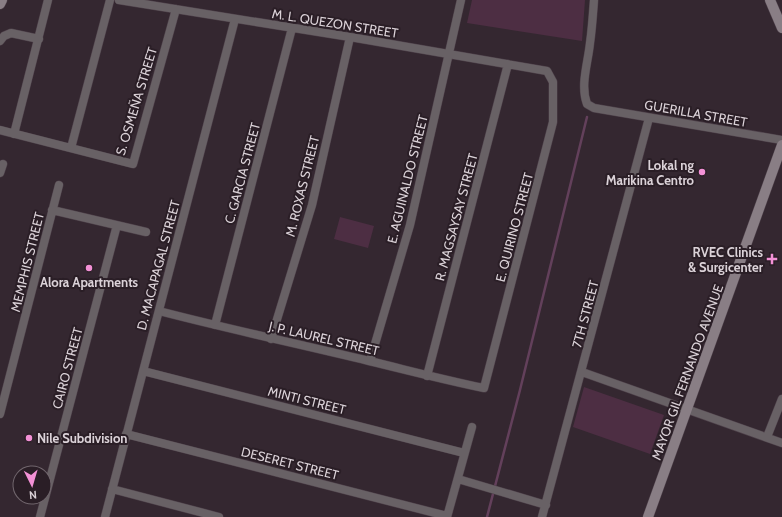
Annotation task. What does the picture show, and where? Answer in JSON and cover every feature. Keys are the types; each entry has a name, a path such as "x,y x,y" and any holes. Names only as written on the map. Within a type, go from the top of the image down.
{"street":[{"path":"0,4 2,0"},
{"path":"14,134 48,0"},
{"path":"72,148 110,0"},
{"name":"M. L. QUEZON STREET","path":"119,0 350,37 547,71"},
{"name":"E. AGUINALDO STREET","path":"370,361 410,224 461,0"},
{"name":"GUERILLA STREET","path":"594,0 584,87 584,96 587,104 594,108 782,140"},
{"path":"770,0 782,28"},
{"name":"S. OSMEÑA STREET","path":"0,130 133,164 176,9"},
{"name":"D. MACAPAGAL STREET","path":"105,517 235,19"},
{"name":"C. GARCIA STREET","path":"215,325 292,28"},
{"path":"0,41 4,36 11,33 39,39"},
{"name":"M. ROXAS STREET","path":"271,339 312,205 350,37"},
{"name":"R. MAGSAYSAY STREET","path":"427,376 508,64"},
{"name":"E. QUIRINO STREET","path":"484,388 553,122 553,82 547,71"},
{"name":"7TH STREET","path":"542,517 649,118"},
{"name":"MAYOR GIL FERNANDO AVENUE","path":"648,517 782,145"},
{"path":"0,173 2,164"},
{"name":"MEMPHIS STREET","path":"0,414 59,185"},
{"path":"52,210 146,232"},
{"name":"CAIRO STREET","path":"40,517 117,225"},
{"name":"J. P. LAUREL STREET","path":"159,311 427,376 484,388"},
{"name":"MINTI STREET","path":"143,371 464,453"},
{"path":"582,372 782,443"},
{"path":"767,438 782,399"},
{"path":"447,516 472,427"},
{"name":"DESERET STREET","path":"126,434 447,516"},
{"path":"458,479 546,505"},
{"path":"112,489 219,517"}],"shaded area":[{"path":"472,0 585,0 582,41 467,23"},
{"path":"340,217 374,226 368,248 334,239"},
{"path":"584,387 664,415 650,454 573,427"}],"waterway":[{"path":"487,517 520,390 587,117"}],"place":[{"name":"Lokal ng Marikina Centro","path":"702,172"},
{"name":"RVEC Clinics & Surgicenter","path":"772,259"},
{"name":"Alora Apartments","path":"89,268"},
{"name":"Nile Subdivision","path":"29,438"}]}
